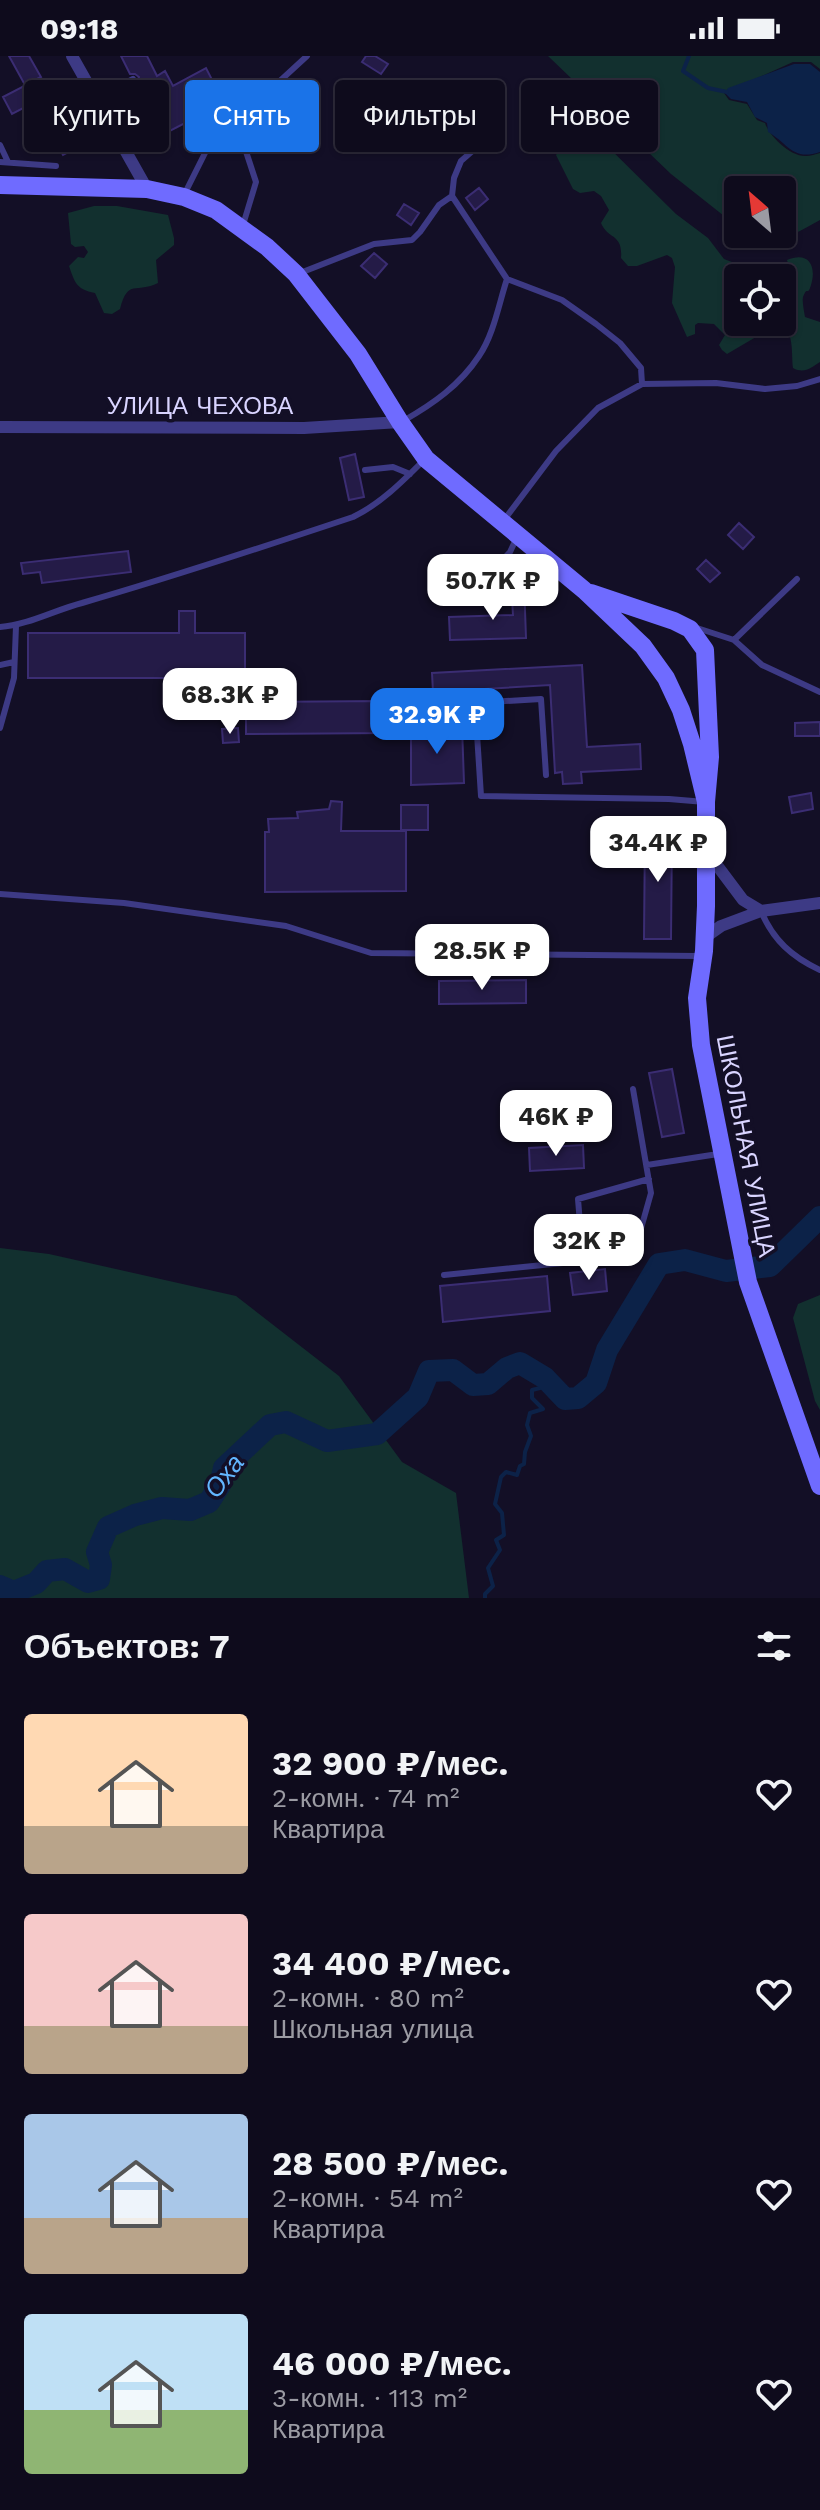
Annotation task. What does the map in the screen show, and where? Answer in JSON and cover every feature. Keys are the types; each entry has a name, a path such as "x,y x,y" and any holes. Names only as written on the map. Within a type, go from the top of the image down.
{"street":[{"path":"72,56 85,80"},
{"path":"126,152 147,189"},
{"path":"0,185 147,189 184,197 216,210 267,247 296,274 358,354 426,459 584,590 643,646 666,678 681,710 706,802"},
{"name":"УЛИЦА ЧЕХОВА","path":"0,427 304,428 400,422"},
{"path":"584,590 674,621 690,629 705,650 710,757 706,802"},
{"name":"ШКОЛЬНАЯ УЛИЦА","path":"706,802 704,947 697,998 701,1045 748,1282 820,1486"},
{"path":"707,852 743,900 761,911"},
{"path":"704,947 721,926 761,911 820,903"}],"lane":[{"path":"281,80 307,56"},
{"path":"0,145 4,162 56,166"},
{"path":"184,197 206,152"},
{"path":"242,229 256,182 246,152"},
{"path":"471,152 461,161 454,178 452,196 507,279 562,300 596,324 620,343 641,368 642,384"},
{"path":"296,274 374,244 412,240 439,205 452,196"},
{"path":"400,422 436,402 480,355 507,279"},
{"path":"502,523 556,451 598,408 642,384 716,383 765,389 797,386 820,379"},
{"path":"0,627 16,626 59,609 173,577 353,517 365,511 426,459"},
{"path":"365,470 393,467 410,474"},
{"path":"478,586 510,552 517,537"},
{"path":"734,640 797,579"},
{"path":"674,621 734,640 762,665 820,692"},
{"path":"0,728 14,678 16,626"},
{"path":"0,665 14,662"},
{"path":"436,705 541,699 546,775"},
{"path":"475,703 481,796 706,802"},
{"path":"0,894 124,903 286,926 371,953 704,947"},
{"path":"761,911 773,934 797,959 820,970"},
{"path":"444,1275 603,1259 640,1232 651,1193 633,1089"},
{"path":"647,1165 722,1154"},
{"path":"583,1261 578,1199 649,1179"}],"green space":[{"path":"548,56 820,56 820,69 811,62 793,62 724,93 729,100 747,104 757,120 765,123 787,149 808,156 820,153 820,220 796,233 796,176 724,176 724,216 648,152 658,152 658,80 573,80"},
{"path":"558,152 613,152 676,214 708,238 724,259 737,264 724,264 724,334 714,324 698,323 695,334 687,337 672,303 675,267 672,258 667,255 637,266 628,266 621,258 620,244 601,223 609,210 601,196 594,191 580,193 573,189 556,155"},
{"path":"94,206 117,206 168,215 174,238 174,245 156,260 158,283 130,290 120,309 112,314 104,313 95,293 77,284 69,266 78,257 84,258 88,252 84,246 71,244 68,213"},
{"path":"800,257 809,262 813,271 810,289 803,297 803,307 805,317 820,322 820,362 804,370 793,368 790,336 796,336 796,264 788,264 787,260"},
{"path":"724,336 758,336 727,354 719,345"},
{"path":"0,1248 49,1254 236,1296 339,1376 402,1462 456,1493 469,1598 0,1598"},
{"path":"820,1295 820,1410 793,1318 798,1304"}],"water":[{"path":"794,64 810,64 820,72 820,152 803,154 791,150 768,132 767,123 755,117 747,102 731,99 725,93 728,88"}],"building":[{"path":"9,56 29,56 41,77 24,80 24,83"},
{"path":"121,56 147,56 157,76 165,71 173,86 206,68 212,80 185,80 185,123 169,131 169,80 138,80 139,77 130,74"},
{"path":"366,56 375,56 388,64 381,74 362,62"},
{"path":"24,86 24,108 12,114 3,97"},
{"path":"479,188 488,199 475,210 466,198"},
{"path":"404,204 419,213 411,225 397,215"},
{"path":"374,253 387,264 375,278 361,266"},
{"path":"355,454 364,497 349,500 340,458"},
{"path":"739,523 754,537 743,549 728,535"},
{"path":"128,551 131,572 42,583 40,572 23,574 21,563"},
{"path":"706,560 720,573 710,582 697,569"},
{"path":"524,582 526,638 450,640 449,617 513,615 511,583"},
{"path":"179,611 195,611 195,633 245,633 245,678 28,678 28,633 179,633"},
{"path":"582,665 587,747 640,744 641,769 581,772 582,783 563,784 562,772 555,773 550,685 433,692 432,673"},
{"path":"383,701 384,718 390,718 390,733 246,734 246,702"},
{"path":"820,722 820,736 795,736 795,723"},
{"path":"462,726 464,783 411,785 411,728"},
{"path":"238,728 239,742 223,743 222,729"},
{"path":"811,793 813,809 792,813 789,797"},
{"path":"331,801 342,802 341,831 406,831 406,891 265,892 265,832 269,832 268,819 298,818 297,812 329,809"},
{"path":"401,805 428,805 428,830 401,830"},
{"path":"645,830 672,830 671,939 644,939"},
{"path":"526,980 526,1003 439,1004 439,981"},
{"path":"672,1069 684,1133 662,1137 649,1073"},
{"path":"583,1145 584,1168 530,1171 529,1148"},
{"path":"605,1269 607,1291 573,1295 570,1273"},
{"path":"547,1276 550,1311 443,1322 440,1286"}],"waterway":[{"path":"689,56 683,71 708,88 727,92"},
{"name":"Оха","path":"0,1586 14,1592 36,1583 47,1571 65,1569 88,1582 99,1579 101,1565 97,1552 108,1527 162,1508 190,1510 209,1502 220,1485 224,1468 270,1425 286,1422 327,1441 377,1434 418,1397 429,1371 453,1370 473,1385 488,1384 507,1368 520,1363 545,1378 565,1399 578,1398 596,1383 607,1350 659,1264 685,1260 726,1271 770,1266 820,1217"},
{"path":"485,1598 493,1586 488,1568 500,1550 496,1540 504,1535 502,1513 495,1504 501,1477 506,1472 517,1475 524,1464 531,1436 527,1425 530,1413 543,1409 532,1398 532,1390 540,1388 545,1378"}]}
